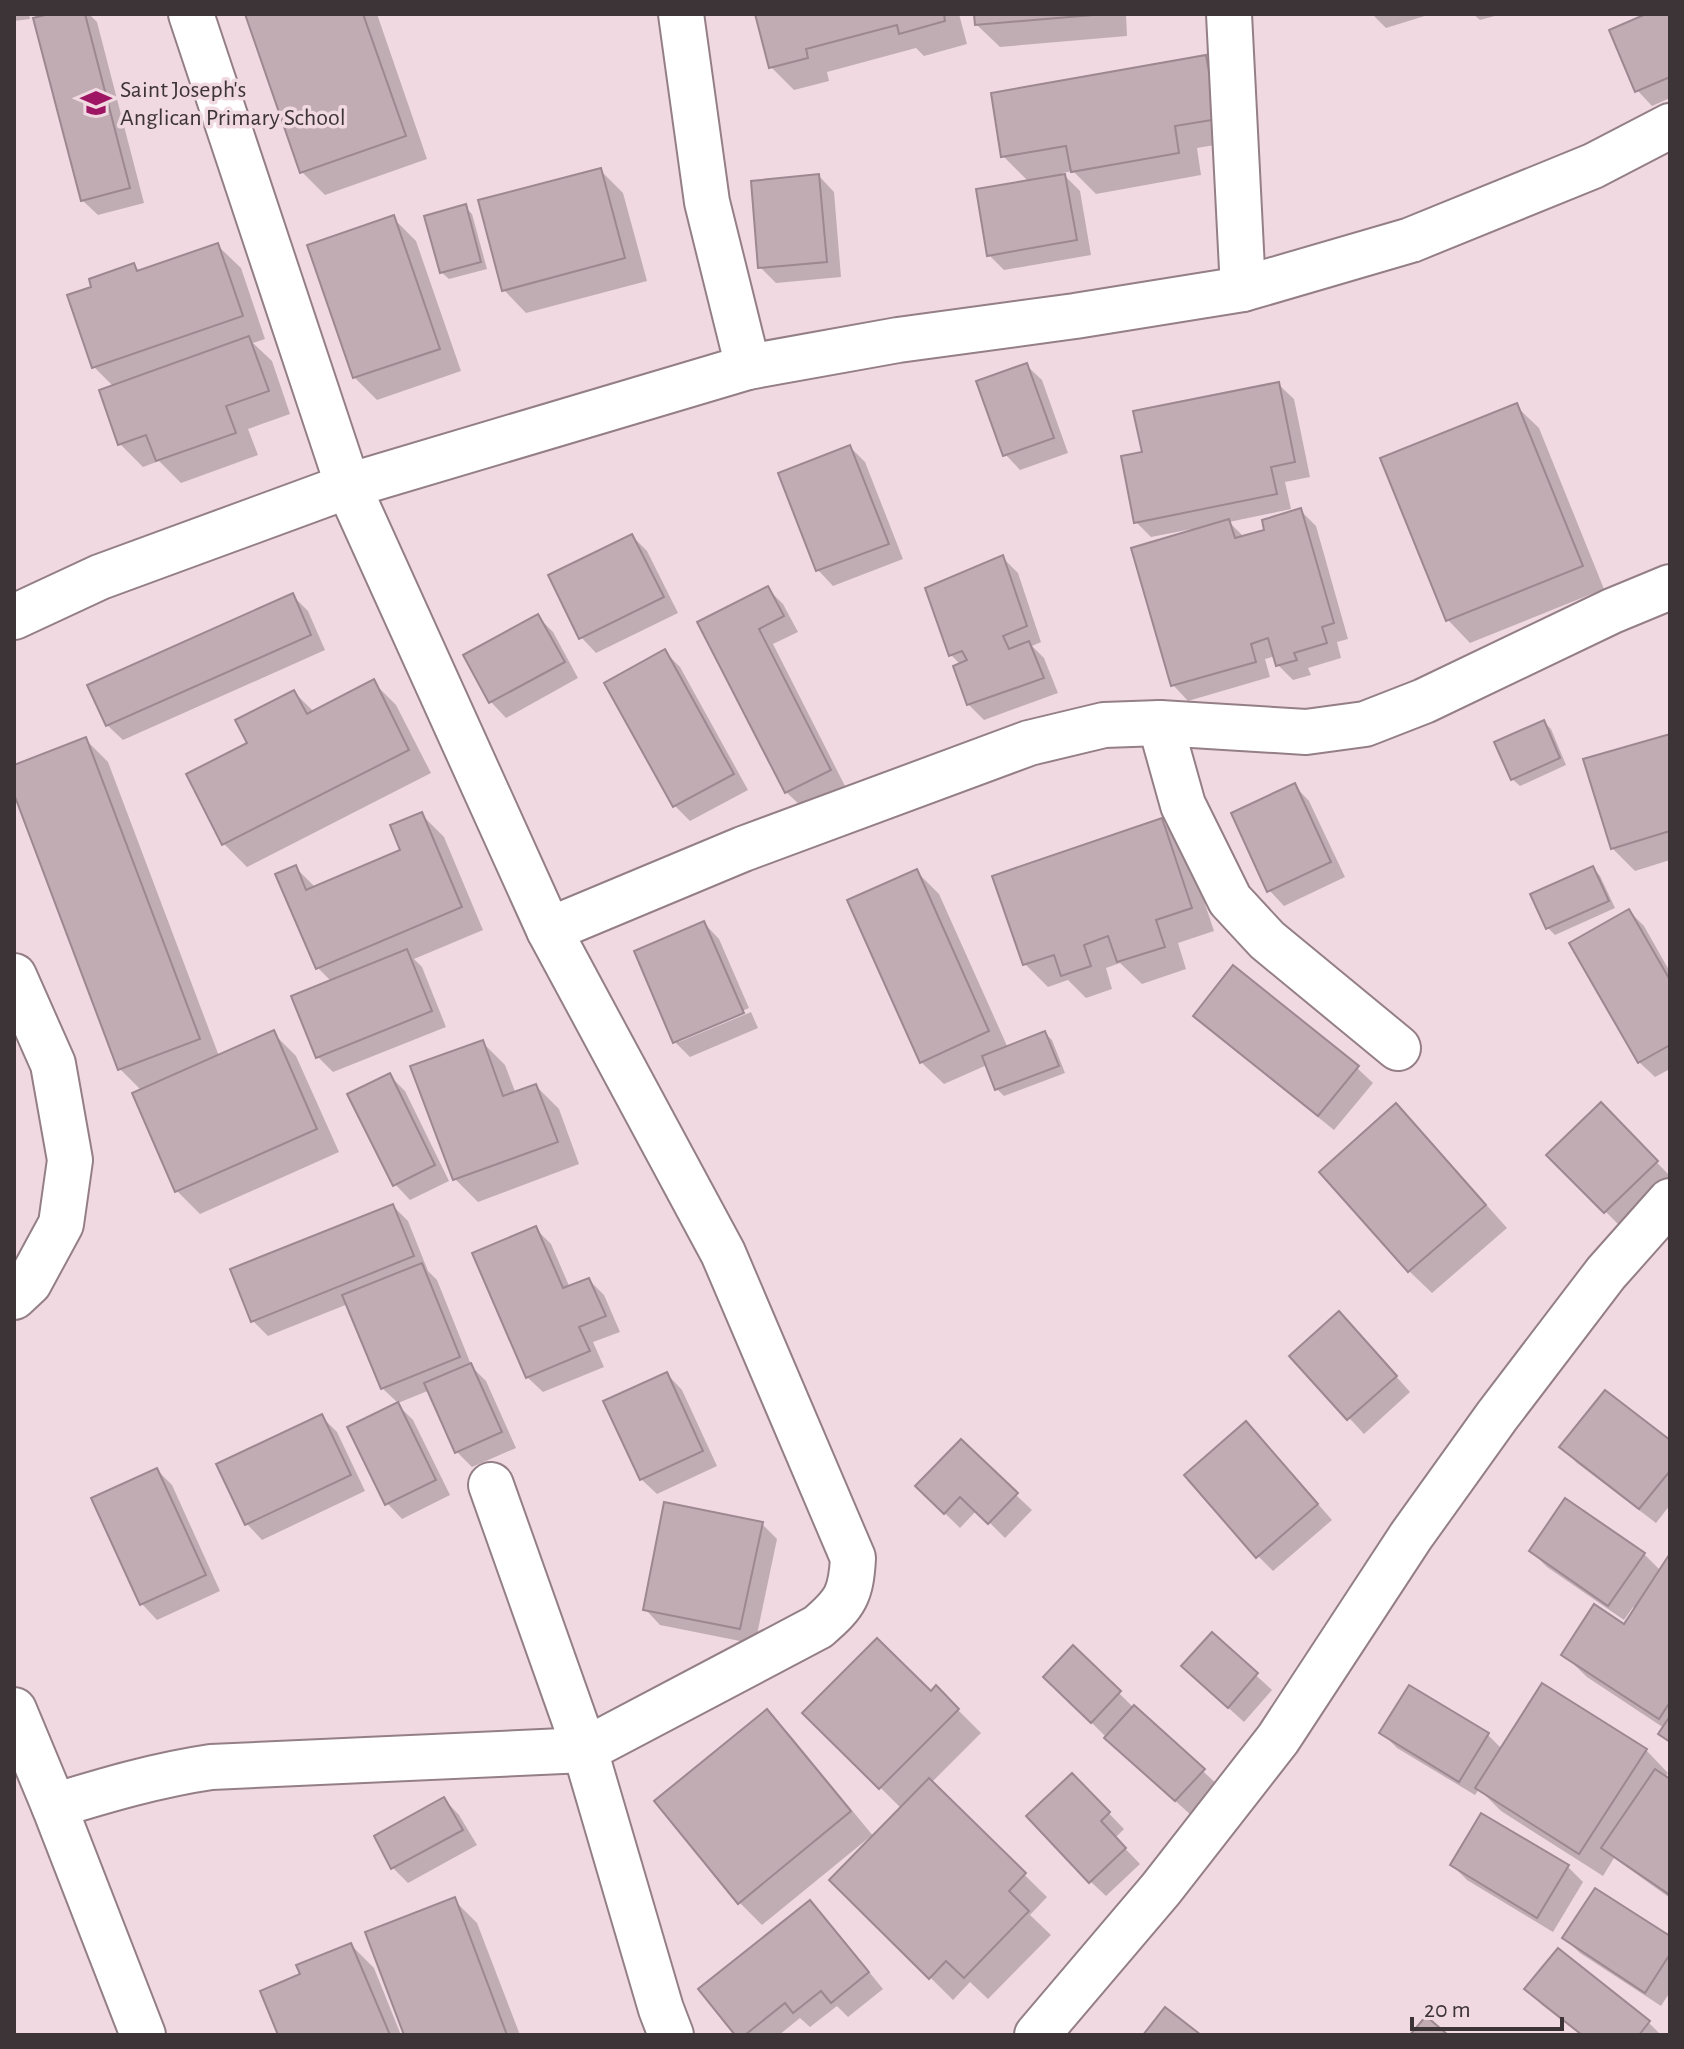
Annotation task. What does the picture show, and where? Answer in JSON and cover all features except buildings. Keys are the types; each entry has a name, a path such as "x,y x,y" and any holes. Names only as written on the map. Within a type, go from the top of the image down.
{"street":[{"path":"54,1806 128,1783 211,1767 585,1750 818,1627 838,1610 851,1584 853,1558 723,1253 549,930 348,486 191,14"},
{"path":"681,14 707,202 748,367"},
{"path":"1229,14 1243,289"},
{"path":"14,617 100,577 348,486 748,367 898,340 1243,289 1411,240 1593,166 1670,126"},
{"path":"549,930 743,849 1029,743 1104,725 1160,723 1306,732 1365,724 1424,701 1612,611 1670,587"},
{"path":"1160,723 1183,805 1230,900 1267,940 1398,1048"},
{"path":"14,976 53,1064 70,1160 61,1224 29,1283 14,1297"},
{"path":"1037,2035 1161,1889 1278,1739 1411,1536 1489,1428 1606,1273 1670,1201"},
{"path":"491,1485 585,1750 656,1994 671,2035"},
{"path":"19,1734 54,1806 143,2035"}],"place":[{"name":"Saint Joseph's Anglican Primary School","path":"96,103"}]}
